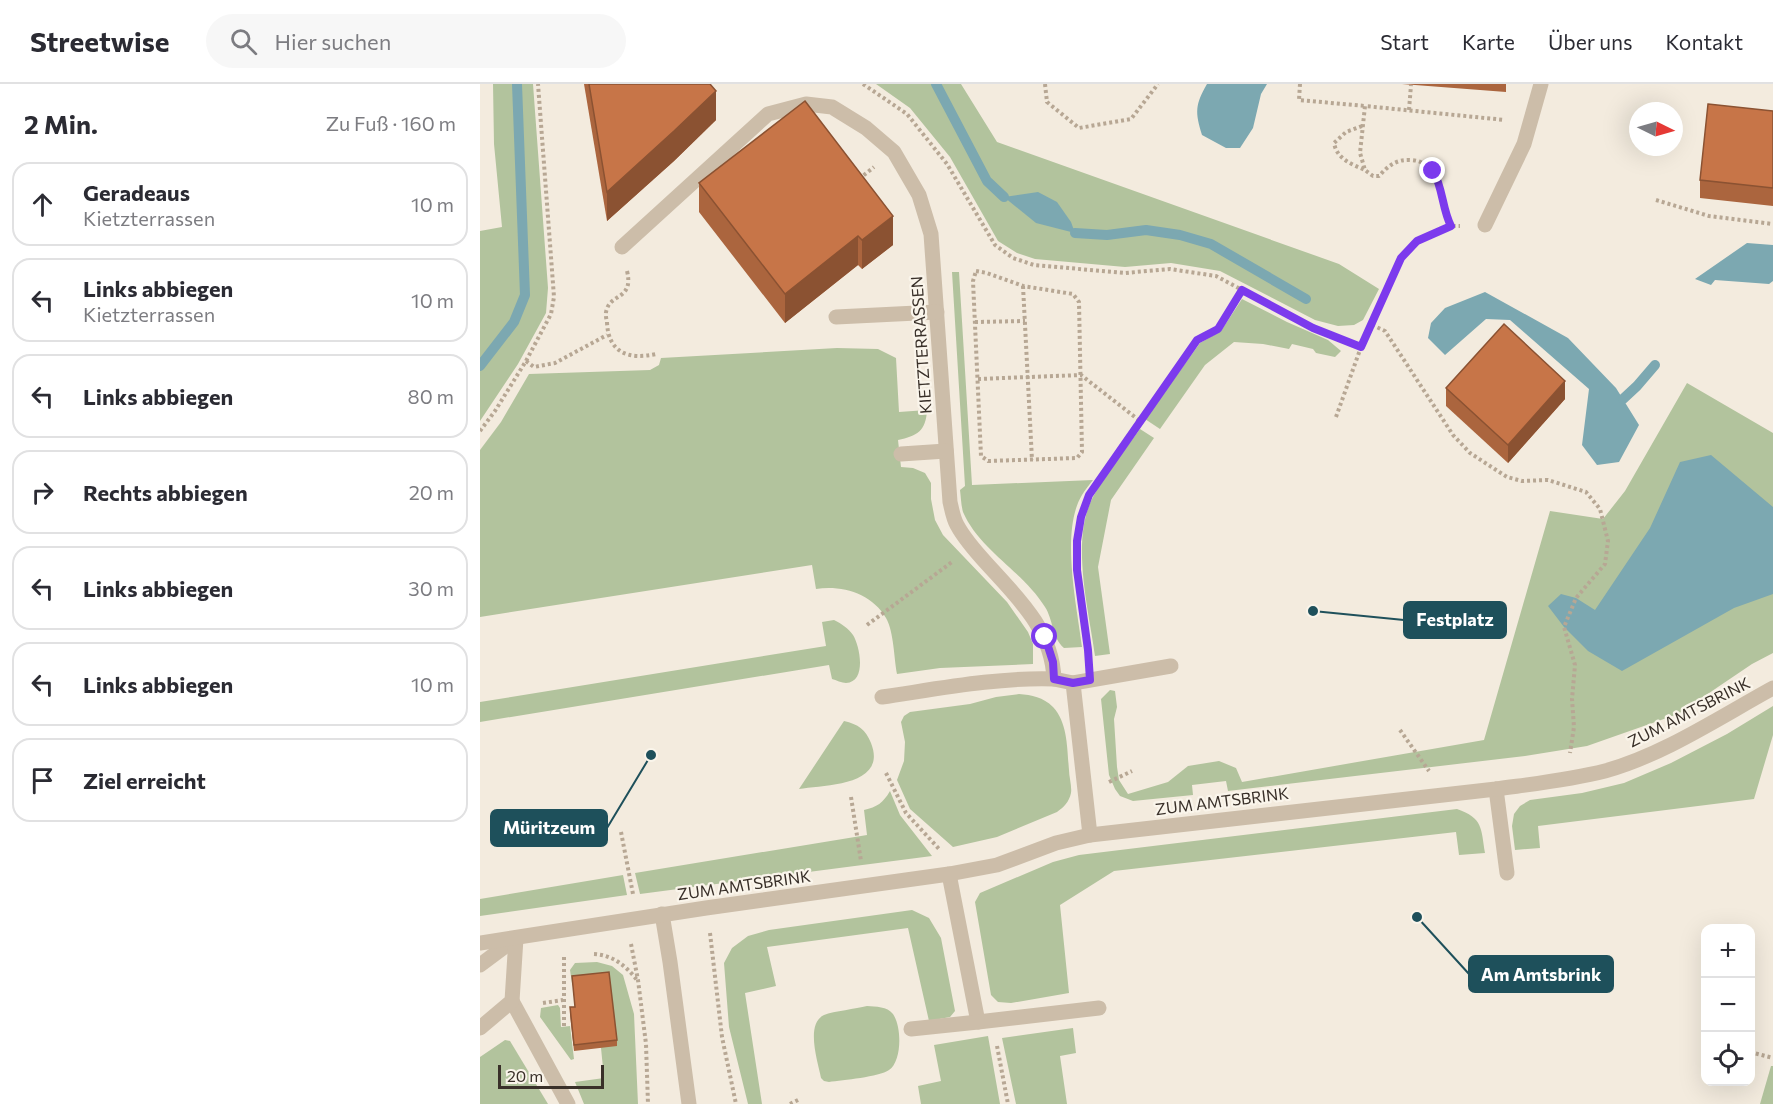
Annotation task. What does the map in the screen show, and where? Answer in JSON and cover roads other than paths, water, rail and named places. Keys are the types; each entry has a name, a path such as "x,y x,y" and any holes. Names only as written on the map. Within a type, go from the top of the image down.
{"street":[{"path":"1485,225 1524,144 1541,84"},
{"name":"KIETZTERRASSEN","path":"622,247 768,114 806,104 832,107 866,128 894,152 919,195 932,234 950,502 956,524 971,547 1024,604 1045,637 1053,662 1054,679"},
{"path":"836,317 937,312"},
{"path":"902,454 946,451"},
{"path":"882,697 1032,678 1073,683 1171,666"},
{"path":"1073,683 1090,835"},
{"name":"ZUM AMTSBRINK","path":"480,943 949,874 997,865 1056,843 1090,835 1496,789 1604,771 1633,761 1674,742 1773,688"},
{"path":"1496,789 1507,873"},
{"path":"949,874 985,1021"},
{"name":"ZUM AMTSBRINK","path":"662,915 689,1104"},
{"path":"480,965 516,938"},
{"path":"516,938 512,1001 568,1104"},
{"path":"480,1028 512,1001"},
{"path":"911,1029 1099,1008"}],"water":[{"path":"1207,84 1267,84 1261,94 1253,128 1240,148 1226,148 1202,135 1197,109"},
{"path":"1038,192 1057,202 1071,222 1075,233 1036,223 1004,197"},
{"path":"1747,243 1773,245 1773,281 1769,284 1715,280 1711,285 1695,279"},
{"path":"1485,292 1568,338 1616,388 1639,425 1619,462 1597,465 1582,445 1589,389 1510,320 1486,319 1445,355 1428,338 1431,323 1445,308"},
{"path":"1711,455 1773,507 1773,594 1734,608 1622,671 1588,651 1564,627 1548,606 1561,594 1576,598 1595,610 1650,528 1680,462"}],"waterway":[{"path":"480,366 514,322 525,295 517,84"},
{"path":"936,84 987,181 1004,197"},
{"path":"1075,233 1107,235 1146,230 1180,235 1211,244 1306,299"},
{"path":"1623,399 1655,365"}],"place":[{"name":"Festplatz","path":"1313,611"},
{"name":"Müritzeum","path":"651,755"},
{"name":"Am Amtsbrink","path":"1417,917"}]}
